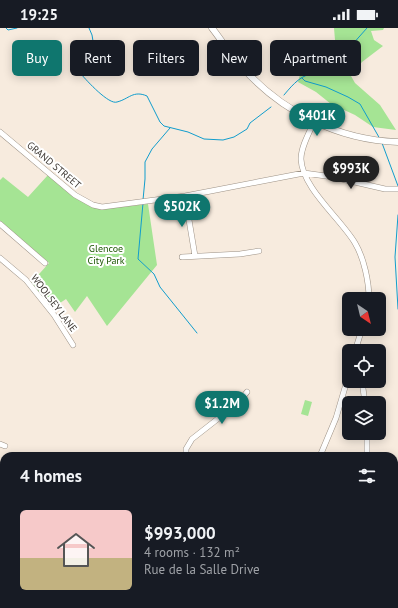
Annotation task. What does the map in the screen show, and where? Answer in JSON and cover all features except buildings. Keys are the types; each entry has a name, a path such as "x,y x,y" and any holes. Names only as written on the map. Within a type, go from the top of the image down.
{"main road":[{"path":"212,28 233,56 260,85 283,104 314,122 354,136 398,142"}],"street":[{"path":"314,122 302,154 304,173 313,188 355,243 364,267 369,292"},
{"name":"GRAND STREET","path":"0,132 75,195 99,207 185,196"},
{"path":"196,256 185,196 304,173 398,189"},
{"path":"0,224 45,263"},
{"path":"182,257 240,254 259,251"},
{"name":"WOOLSEY LANE","path":"0,258 26,280 54,315 73,345"},
{"path":"322,452 336,418 345,388"},
{"path":"186,452 186,449 192,439 238,403 247,392"},
{"path":"367,440 367,452"}],"green space":[{"path":"334,28 384,28 383,30 371,31 374,40 383,46 361,63 361,40 335,40"},
{"path":"300,76 351,76 355,83 380,105 396,130 373,127 355,115 331,104 316,92 298,82"},
{"name":"Glencoe City Park","path":"48,175 73,196 102,209 148,204 157,265 107,326 87,296 75,312 66,299 51,309 31,283 49,263 0,221 0,180 3,177 28,197"},
{"path":"305,400 312,402 308,416 301,414"}],"waterway":[{"path":"6,28 8,30 17,28"},
{"path":"89,28 93,41 81,74 98,92 113,102 121,101 135,94 147,96 160,122 164,126 188,132 204,139 223,140 234,137 247,129 250,123 271,107"},
{"path":"284,95 302,77 311,73 339,67 343,55 367,28"},
{"path":"302,78 305,81 326,87 360,104 380,139"},
{"path":"143,200 145,162 152,149 170,128"},
{"path":"382,143 398,186"},
{"path":"143,203 138,259 154,274 160,287 197,333"},
{"path":"398,215 395,257 398,309"}]}
